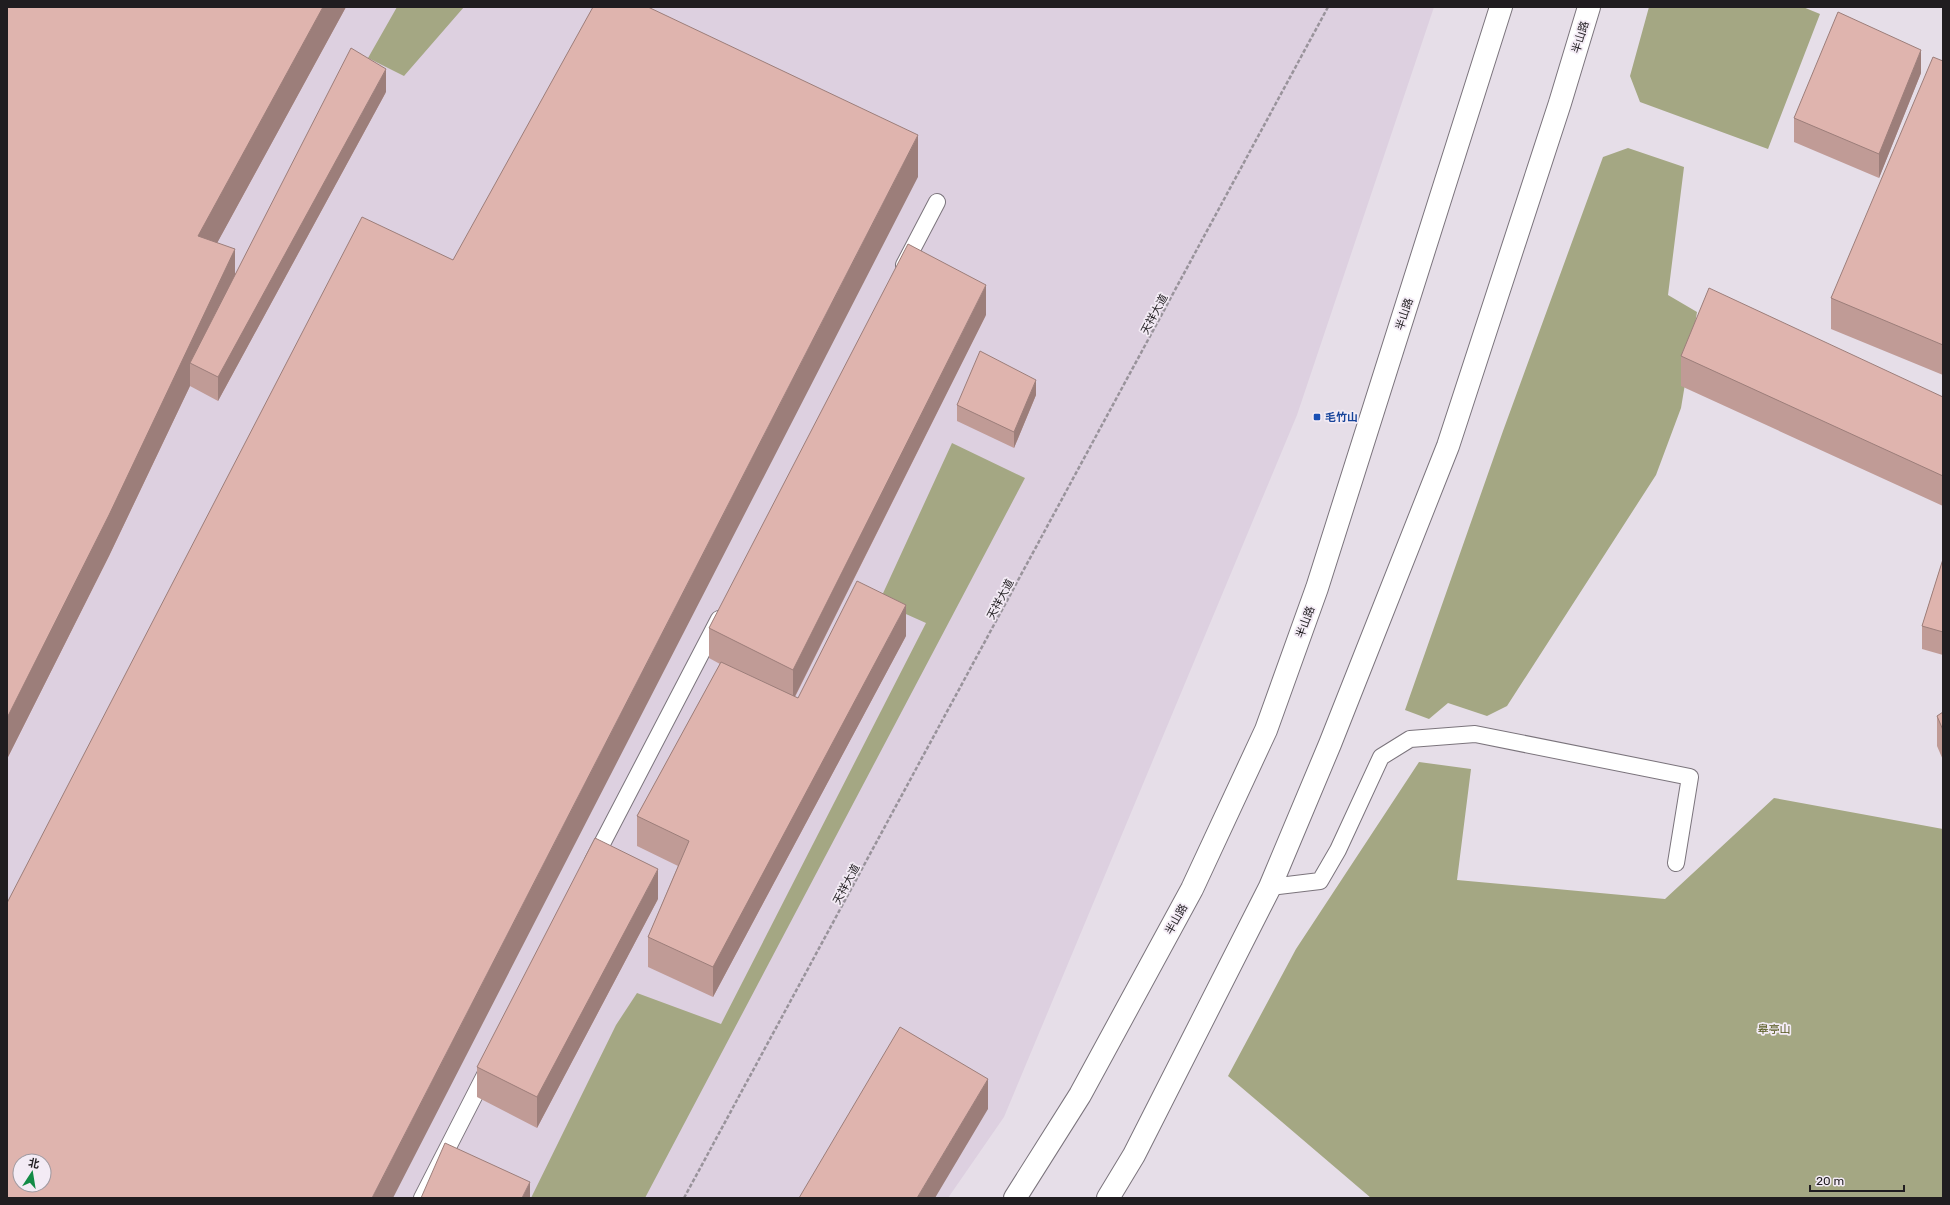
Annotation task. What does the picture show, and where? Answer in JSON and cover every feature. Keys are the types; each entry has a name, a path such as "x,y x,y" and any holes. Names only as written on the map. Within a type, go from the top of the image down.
{"main road":[{"name":"半山路","path":"1015,1198 1080,1095 1192,889 1266,730 1318,588 1502,7"},
{"name":"半山路","path":"1108,1198 1134,1155 1270,887 1330,744 1448,446 1560,103 1589,7"}],"lane":[{"path":"896,280 937,202"},
{"path":"587,874 726,605"},
{"path":"1270,887 1320,881 1338,850 1381,757 1410,740 1474,734 1690,777 1676,863"},
{"path":"422,1198 494,1057"}],"path":[{"name":"天祥大道","path":"684,1198 1328,7"}],"shaded area":[{"path":"7,7 1434,7 1297,415 1004,1117 948,1198 7,1198"}],"green space":[{"path":"397,7 464,7 404,76 368,58"},
{"path":"1649,7 1803,7 1820,14 1768,149 1640,102 1630,76"},
{"path":"1628,148 1684,167 1668,295 1697,312 1681,408 1656,475 1507,706 1487,716 1448,703 1429,719 1405,710 1503,431 1603,157"},
{"path":"952,443 1025,478 645,1198 531,1198 616,1025 637,993 721,1024 926,623 879,602"},
{"name":"皋亭山","path":"1419,762 1471,769 1457,880 1665,899 1774,798 1943,829 1943,1198 1371,1198 1228,1076 1296,949"}],"building":[{"path":"7,7 323,7 198,236 235,249 109,515 7,718"},
{"path":"593,7 648,7 918,135 372,1198 7,1198 7,903 362,217 453,260"},
{"path":"1838,12 1921,50 1879,154 1794,118"},
{"path":"351,48 386,69 218,377 190,363"},
{"path":"1933,57 1943,61 1943,345 1831,298"},
{"path":"908,244 986,285 793,670 709,628"},
{"path":"1709,288 1943,397 1943,476 1681,356"},
{"path":"980,351 1036,380 1014,432 957,405"},
{"path":"1943,559 1943,632 1922,626"},
{"path":"857,581 906,605 713,967 648,937 689,841 637,816 721,662 798,698"},
{"path":"1943,712 1943,730 1937,716"},
{"path":"595,838 658,869 537,1097 477,1067"},
{"path":"900,1027 988,1079 917,1198 799,1198"},
{"path":"445,1143 530,1182 522,1198 421,1198"}],"place":[{"name":"毛竹山","path":"1317,417"}]}
